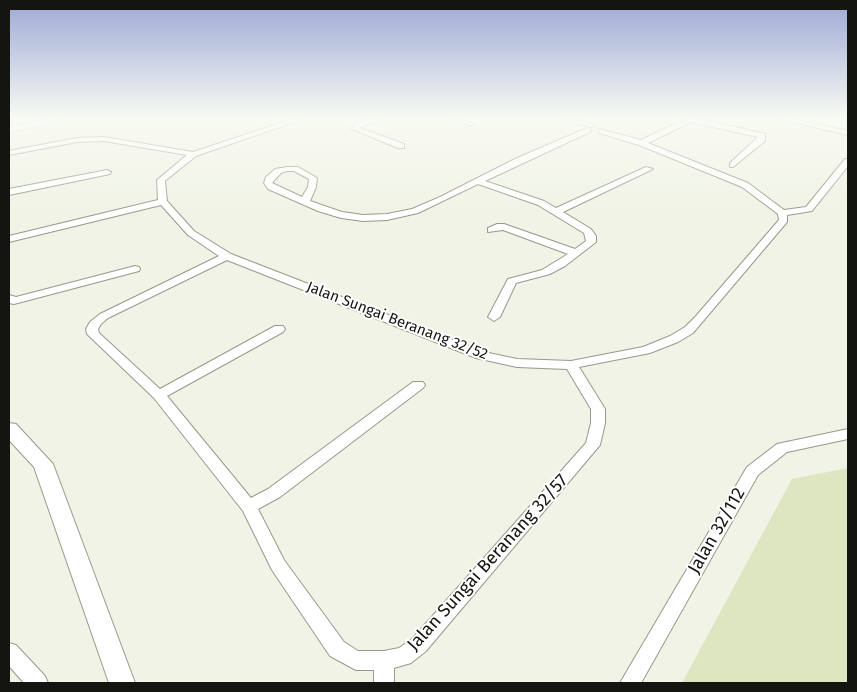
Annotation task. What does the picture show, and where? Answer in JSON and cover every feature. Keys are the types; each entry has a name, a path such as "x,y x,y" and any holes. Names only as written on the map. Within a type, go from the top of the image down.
{"street":[{"path":"9,153 23,150"},
{"path":"172,150 193,154"},
{"path":"9,239 163,202 161,180 193,154 204,150"},
{"path":"305,201 312,187 313,178 295,170 287,169 278,171 269,179 268,183 271,187 305,201 341,215 363,218 387,217 414,211 542,150"},
{"path":"659,150 745,186 782,213 809,209 848,161"},
{"path":"733,165 749,150"},
{"path":"557,210 649,169"},
{"path":"9,192 107,172"},
{"path":"477,181 541,202 557,210 588,231 591,236 591,242 546,272 512,281 494,317"},
{"name":"Jalan Sungai Beranang 32/52","path":"163,202 190,233 227,256 480,355 517,363 571,364 646,350 662,345 689,330 784,220 782,213"},
{"path":"491,230 497,227 504,228 576,253"},
{"name":"Jalan Sungai Beranang 32/57","path":"227,256 104,316 96,322 92,329 92,334 160,395 249,507 278,565 322,630 337,649 356,660 384,661 404,656 419,645 593,445 598,423 598,408 571,364"},
{"path":"9,298 14,301 135,269"},
{"path":"160,395 279,329"},
{"path":"249,507 274,493 418,385"},
{"path":"9,429 43,464 122,683"},
{"name":"Jalan 32/112","path":"630,683 752,471 782,448 848,434"},
{"path":"9,652 38,683"},
{"path":"384,661 384,683"}],"green space":[{"path":"848,468 848,683 682,683 792,479"}]}
